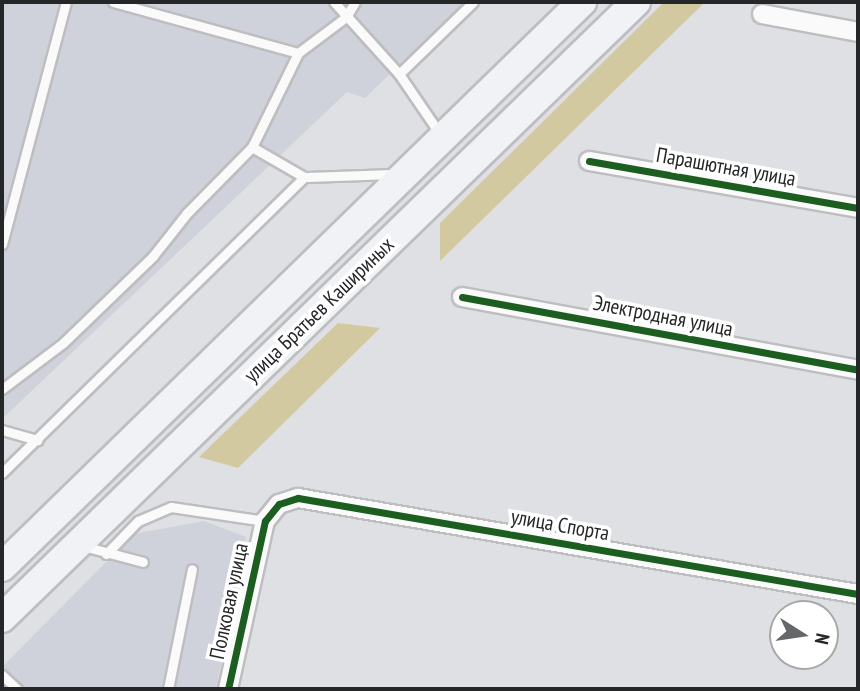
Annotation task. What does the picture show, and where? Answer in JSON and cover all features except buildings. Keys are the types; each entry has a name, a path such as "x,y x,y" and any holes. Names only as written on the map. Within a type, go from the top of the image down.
{"main road":[{"name":"улица Братьев Кашириных","path":"2,566 582,2"},
{"name":"улица Братьев Кашириных","path":"2,618 636,2"}],"street":[{"path":"765,8 858,32"},
{"name":"Парашютная улица","path":"589,162 858,208"},
{"name":"Электродная улица","path":"462,297 858,370"},
{"name":"улица Спорта","path":"265,521 279,505 298,498 858,594"},
{"name":"Полковая улица","path":"228,689 265,521"}],"lane":[{"path":"2,244 66,2"},
{"path":"113,2 298,53"},
{"path":"334,2 399,74 443,138"},
{"path":"2,389 63,343 153,256 187,213 252,147 298,53 346,17 355,2"},
{"path":"399,74 473,2"},
{"path":"252,147 304,177 405,174"},
{"path":"2,473 304,177"},
{"path":"2,430 37,440"},
{"path":"106,554 138,522 171,507 265,521"},
{"path":"78,545 144,562"},
{"path":"168,689 192,569"},
{"path":"2,675 17,689"}],"shaded area":[{"path":"2,2 465,2 365,98 347,92 2,419"},
{"path":"664,2 705,2 440,261 440,223"},
{"path":"338,323 380,328 238,468 199,457"},
{"path":"204,521 246,537 216,689 2,689 2,667 134,534"}],"cycle path":[{"path":"589,161 858,208"},
{"path":"462,297 858,370"},
{"path":"228,689 265,521 279,504 298,498 858,594"}]}
